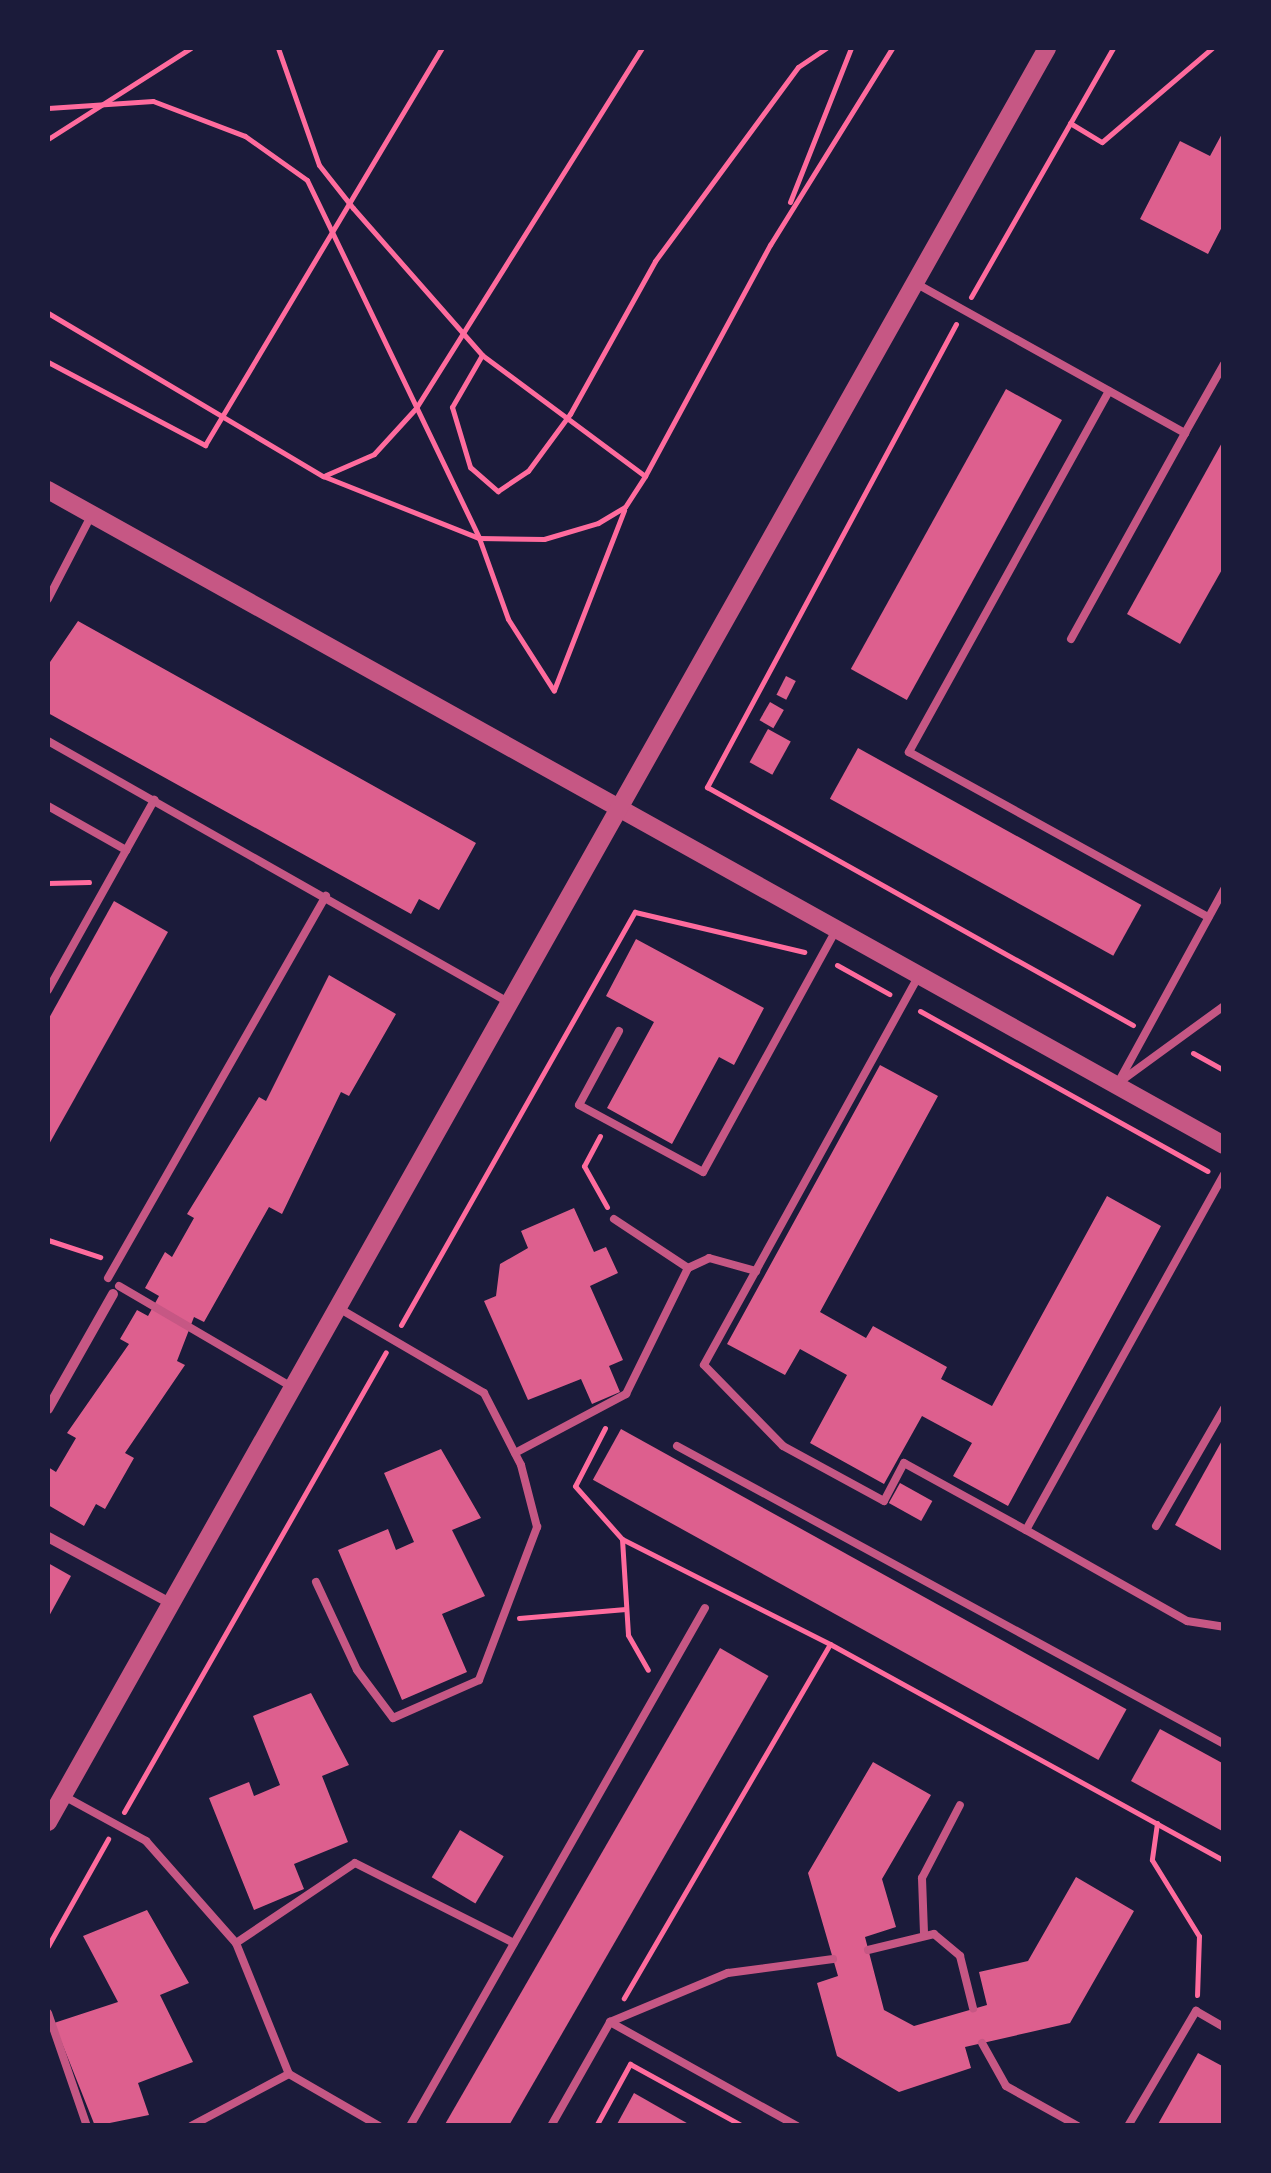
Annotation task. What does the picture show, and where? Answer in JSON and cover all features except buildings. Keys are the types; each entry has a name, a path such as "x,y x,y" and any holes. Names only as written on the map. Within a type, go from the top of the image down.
{"street":[{"path":"48,1822 1047,48"},
{"path":"48,490 620,803 1224,1145"},
{"path":"48,1409 116,1290"},
{"path":"48,1382 59,1389"},
{"path":"48,1537 170,1603"}],"lane":[{"path":"914,282 1185,433"},
{"path":"1071,639 1224,364"},
{"path":"1109,391 909,752 1208,917"},
{"path":"48,599 92,514"},
{"path":"48,741 508,1002"},
{"path":"48,990 154,800"},
{"path":"48,806 126,850"},
{"path":"1118,1084 1224,889"},
{"path":"108,1278 326,896"},
{"path":"619,1030 578,1105 703,1172 837,928"},
{"path":"920,974 704,1366 783,1446 884,1501 904,1463 1187,1621 1224,1627"},
{"path":"1118,1084 1224,1006"},
{"path":"1026,1530 1222,1176"},
{"path":"614,1218 688,1268"},
{"path":"515,1454 626,1394 688,1268 709,1258 756,1271"},
{"path":"116,1290 292,1387"},
{"path":"316,1582 356,1670 393,1718 479,1680 537,1527 515,1454 484,1393 337,1307"},
{"path":"1156,1526 1224,1408"},
{"path":"678,1446 1222,1741"},
{"path":"410,2126 705,1608"},
{"path":"62,1795 146,1841 236,1943 289,2074 379,2126"},
{"path":"924,1934 922,1878 960,1804"},
{"path":"236,1943 355,1863 514,1942"},
{"path":"868,1950 924,1934 960,1956 973,2008"},
{"path":"551,2126 610,2022 728,1973 833,1959"},
{"path":"1128,2126 1196,2011 1224,2027"},
{"path":"48,2013 87,2126"},
{"path":"610,2022 797,2126"},
{"path":"982,2043 1006,2086 1078,2126"},
{"path":"191,2126 289,2074"}],"path":[{"path":"48,139 191,48"},
{"path":"278,48 320,166 353,208 482,355 570,414 645,476"},
{"path":"48,362 205,445 336,238 442,48"},
{"path":"323,476 374,454 416,408 642,48"},
{"path":"482,355 452,407 470,467 498,491 528,471 570,414 655,261 798,67 826,48"},
{"path":"778,232 851,48"},
{"path":"48,108 97,108 153,100 245,136 307,180 479,538 508,619 554,691 625,507 778,232 892,48"},
{"path":"1113,48 963,310 707,787 1146,1033"},
{"path":"1070,123 1102,142 1212,48"},
{"path":"48,312 323,476 479,538 544,539 625,507"},
{"path":"48,883 108,882"},
{"path":"48,1946 635,912 821,956 1222,1176"},
{"path":"1168,1044 1224,1070"},
{"path":"600,1136 584,1166 614,1218"},
{"path":"48,1240 69,1240 116,1266"},
{"path":"626,1394 576,1486 622,1538 830,1644 1224,1861"},
{"path":"622,1538 628,1635 659,1688"},
{"path":"502,1620 626,1608"},
{"path":"610,2022 830,1644"},
{"path":"1156,1823 1152,1860 1200,1936 1196,2011"},
{"path":"596,2126 630,2064 743,2126"}]}
